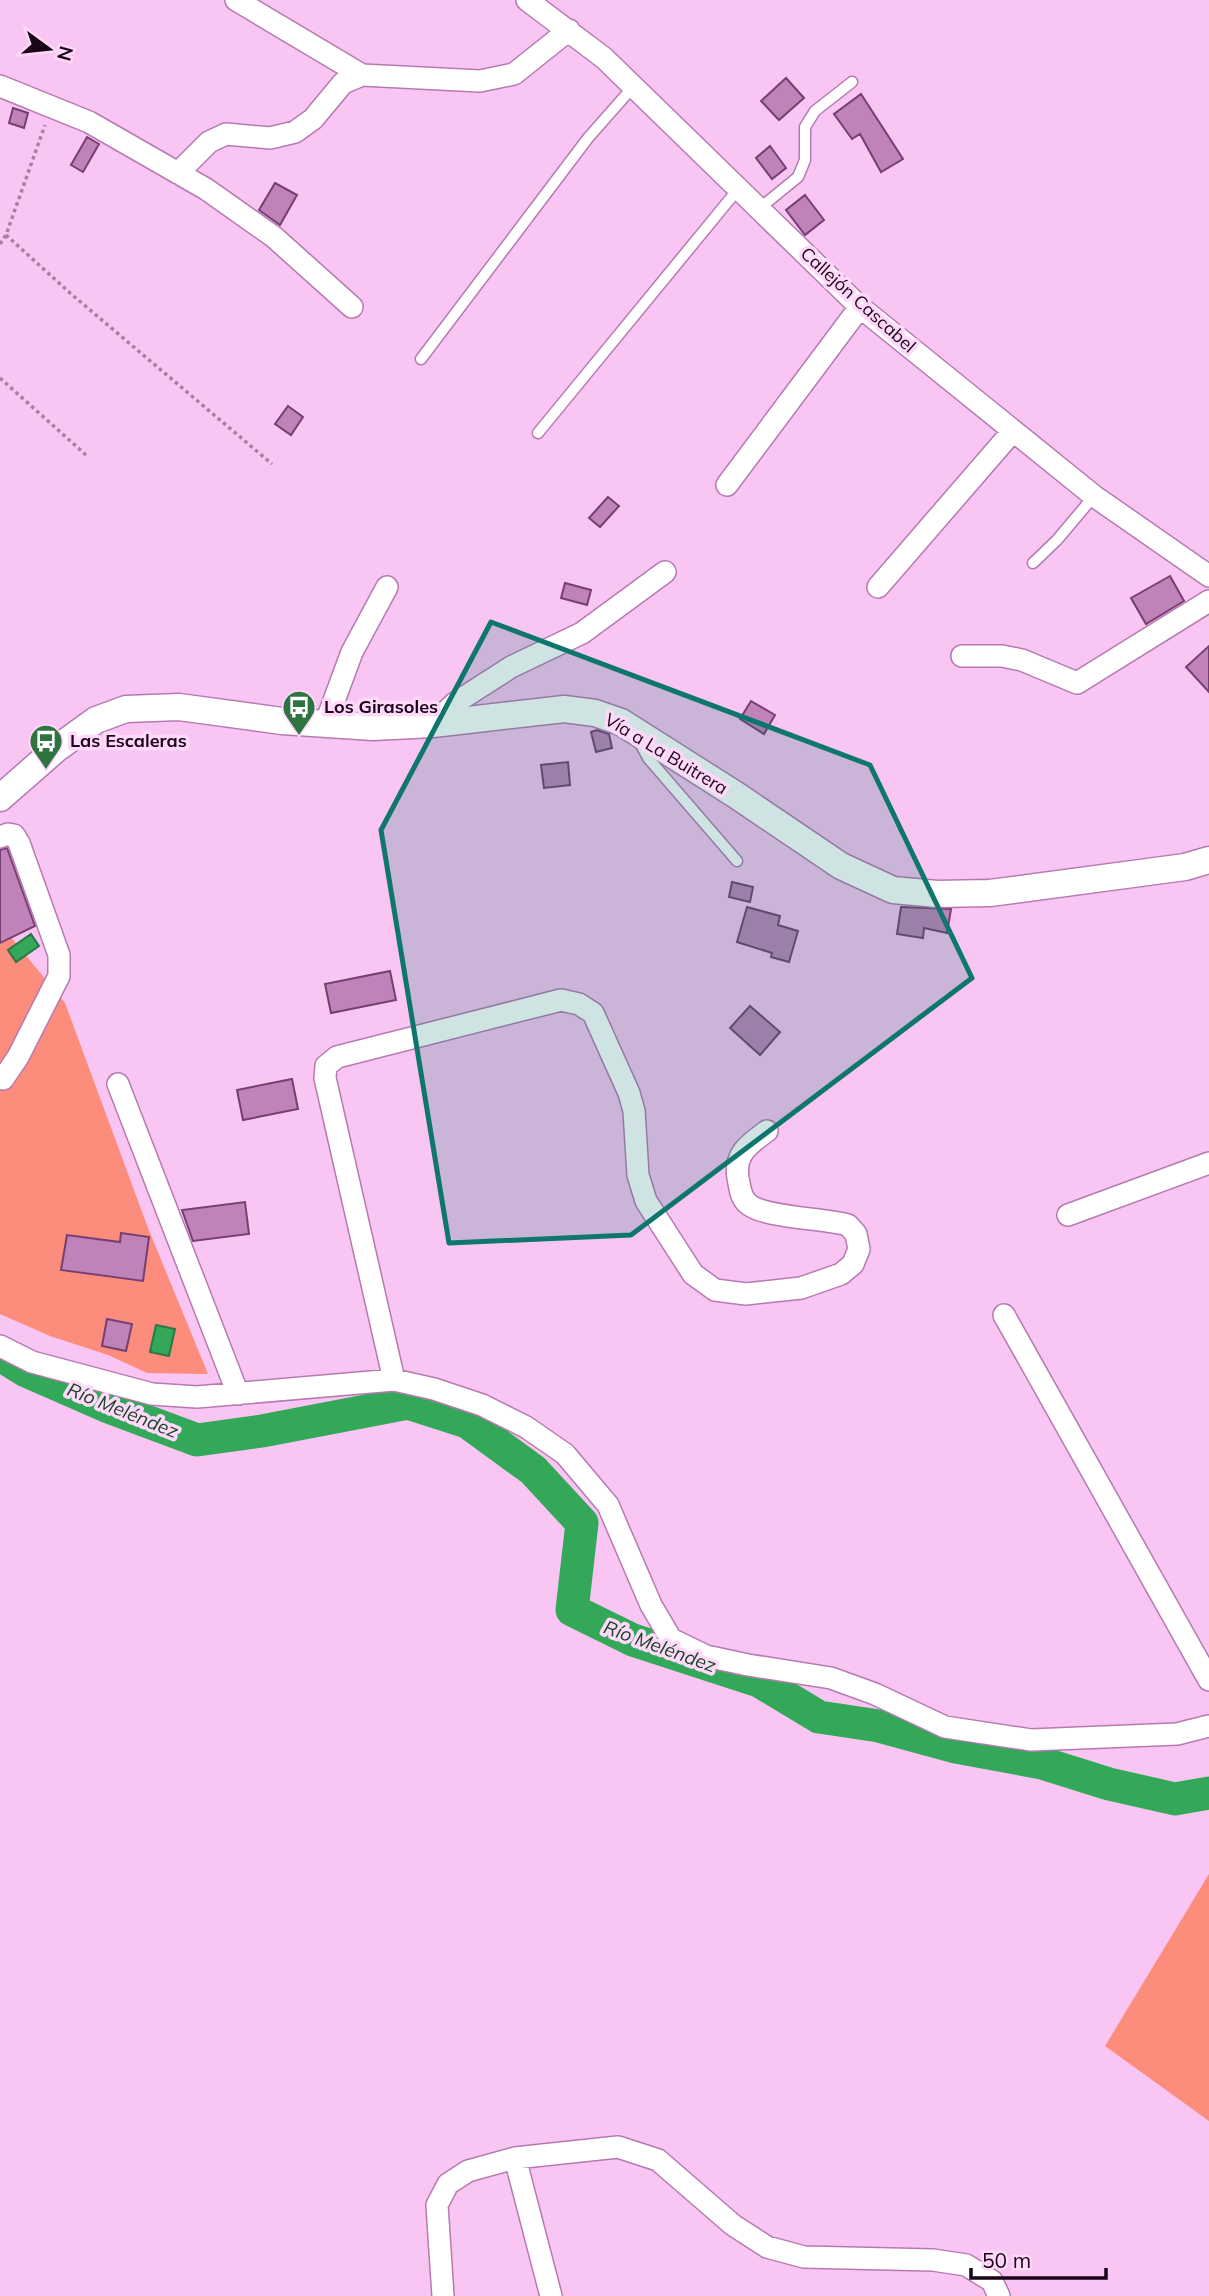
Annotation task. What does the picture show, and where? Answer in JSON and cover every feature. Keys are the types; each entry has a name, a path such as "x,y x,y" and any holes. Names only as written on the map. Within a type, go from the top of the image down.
{"street":[{"path":"236,0 362,75"},
{"name":"Callejón Cascabel","path":"527,0 604,58 860,307 1094,496 1209,576"},
{"path":"178,173 209,142 226,134 270,138 295,132 313,119 343,82 362,75 481,81 514,74 569,30"},
{"path":"0,86 89,122 244,214 274,237 352,307"},
{"path":"727,485 860,307"},
{"path":"878,587 1012,432"},
{"path":"433,724 455,703 510,667 582,634 665,572"},
{"path":"326,725 352,652 387,587"},
{"path":"962,656 1002,656 1022,660 1077,683 1209,601"},
{"name":"Vía a La Buitrera","path":"0,798 56,749 86,727 96,720 126,709 179,707 326,725 373,727 433,724 564,709 595,713 621,722 841,866 893,890 937,894 990,894 1185,867 1209,860"},
{"path":"0,837 14,835 19,843 60,955 60,968 49,997 11,1070 3,1079"},
{"path":"394,1380 325,1078 326,1066 337,1057 561,1000 579,1004 593,1013 629,1093 634,1111 638,1175 646,1201 693,1274 715,1290 746,1294 801,1288 841,1274 853,1264 859,1250 856,1234 848,1225 762,1212 748,1204 741,1193 736,1168 745,1147 767,1130"},
{"path":"117,1084 238,1394"},
{"path":"1068,1215 1209,1163"},
{"path":"1004,1315 1209,1680"},
{"path":"0,1346 32,1362 152,1394 197,1397 394,1380 434,1389 482,1405 526,1427 565,1454 608,1505 650,1605 671,1639 706,1656 831,1678 945,1727 1031,1740 1177,1734 1209,1726"},
{"path":"443,2296 437,2206 449,2184 468,2171 515,2158 618,2147 659,2160 733,2225 767,2247 804,2257 933,2260 966,2265 992,2281 999,2296"},
{"path":"515,2158 551,2296"}],"lane":[{"path":"760,208 798,177 805,160 806,127 815,111 852,82"},
{"path":"421,359 588,138 633,87"},
{"path":"538,433 739,188"},
{"path":"1033,563 1057,540 1094,496"},
{"path":"633,732 648,758 737,861"}],"path":[{"path":"0,244 6,235 52,107"},
{"path":"6,235 70,293 272,464"},
{"path":"0,378 86,455"}],"highlighted area":[{"path":"491,622 870,765 972,978 631,1235 449,1243 381,830"}],"shaded area":[{"path":"0,924 65,1003 148,1228 208,1374 147,1373 108,1355 50,1336 0,1314"},
{"path":"31,934 39,946 16,962 8,950"},
{"path":"156,1325 175,1329 169,1356 150,1352"},
{"path":"1209,1874 1209,2121 1105,2046"}],"building":[{"path":"786,78 804,98 779,120 761,101"},
{"path":"861,94 903,159 881,172 860,134 852,139 834,114"},
{"path":"13,108 28,113 24,128 9,123"},
{"path":"87,137 99,144 83,172 71,165"},
{"path":"770,146 786,168 772,179 756,158"},
{"path":"275,183 297,195 280,225 259,210"},
{"path":"805,195 824,220 805,235 786,210"},
{"path":"288,406 303,417 291,435 275,424"},
{"path":"608,497 619,506 600,527 589,518"},
{"path":"1170,576 1184,601 1146,624 1131,598"},
{"path":"565,583 591,590 587,605 561,598"},
{"path":"1209,646 1209,692 1186,667"},
{"path":"751,701 775,715 764,734 740,719"},
{"path":"597,730 609,734 612,748 596,752 591,732"},
{"path":"568,762 570,785 544,788 541,765"},
{"path":"7,848 35,926 0,943 0,850"},
{"path":"732,882 753,887 750,902 729,897"},
{"path":"747,907 780,916 778,925 798,931 789,962 771,957 772,953 737,942"},
{"path":"901,907 951,909 947,933 924,928 923,938 897,934"},
{"path":"390,971 396,1000 331,1013 325,984"},
{"path":"750,1006 780,1032 760,1055 730,1028"},
{"path":"292,1079 298,1109 243,1120 237,1090"},
{"path":"245,1202 249,1234 193,1241 182,1210"},
{"path":"121,1233 149,1237 143,1281 61,1270 67,1235 120,1242"},
{"path":"107,1319 132,1324 126,1351 102,1346"}],"waterway":[{"name":"Río Meléndez","path":"0,1355 26,1371 106,1406 197,1440 262,1431 408,1403 467,1422 533,1470 582,1523 572,1610 633,1640 759,1681 819,1717 879,1726 956,1747 1042,1763 1109,1784 1175,1799 1209,1793"}],"place":[{"name":"Los Girasoles","path":"299,737"},
{"name":"Las Escaleras","path":"46,771"}]}
